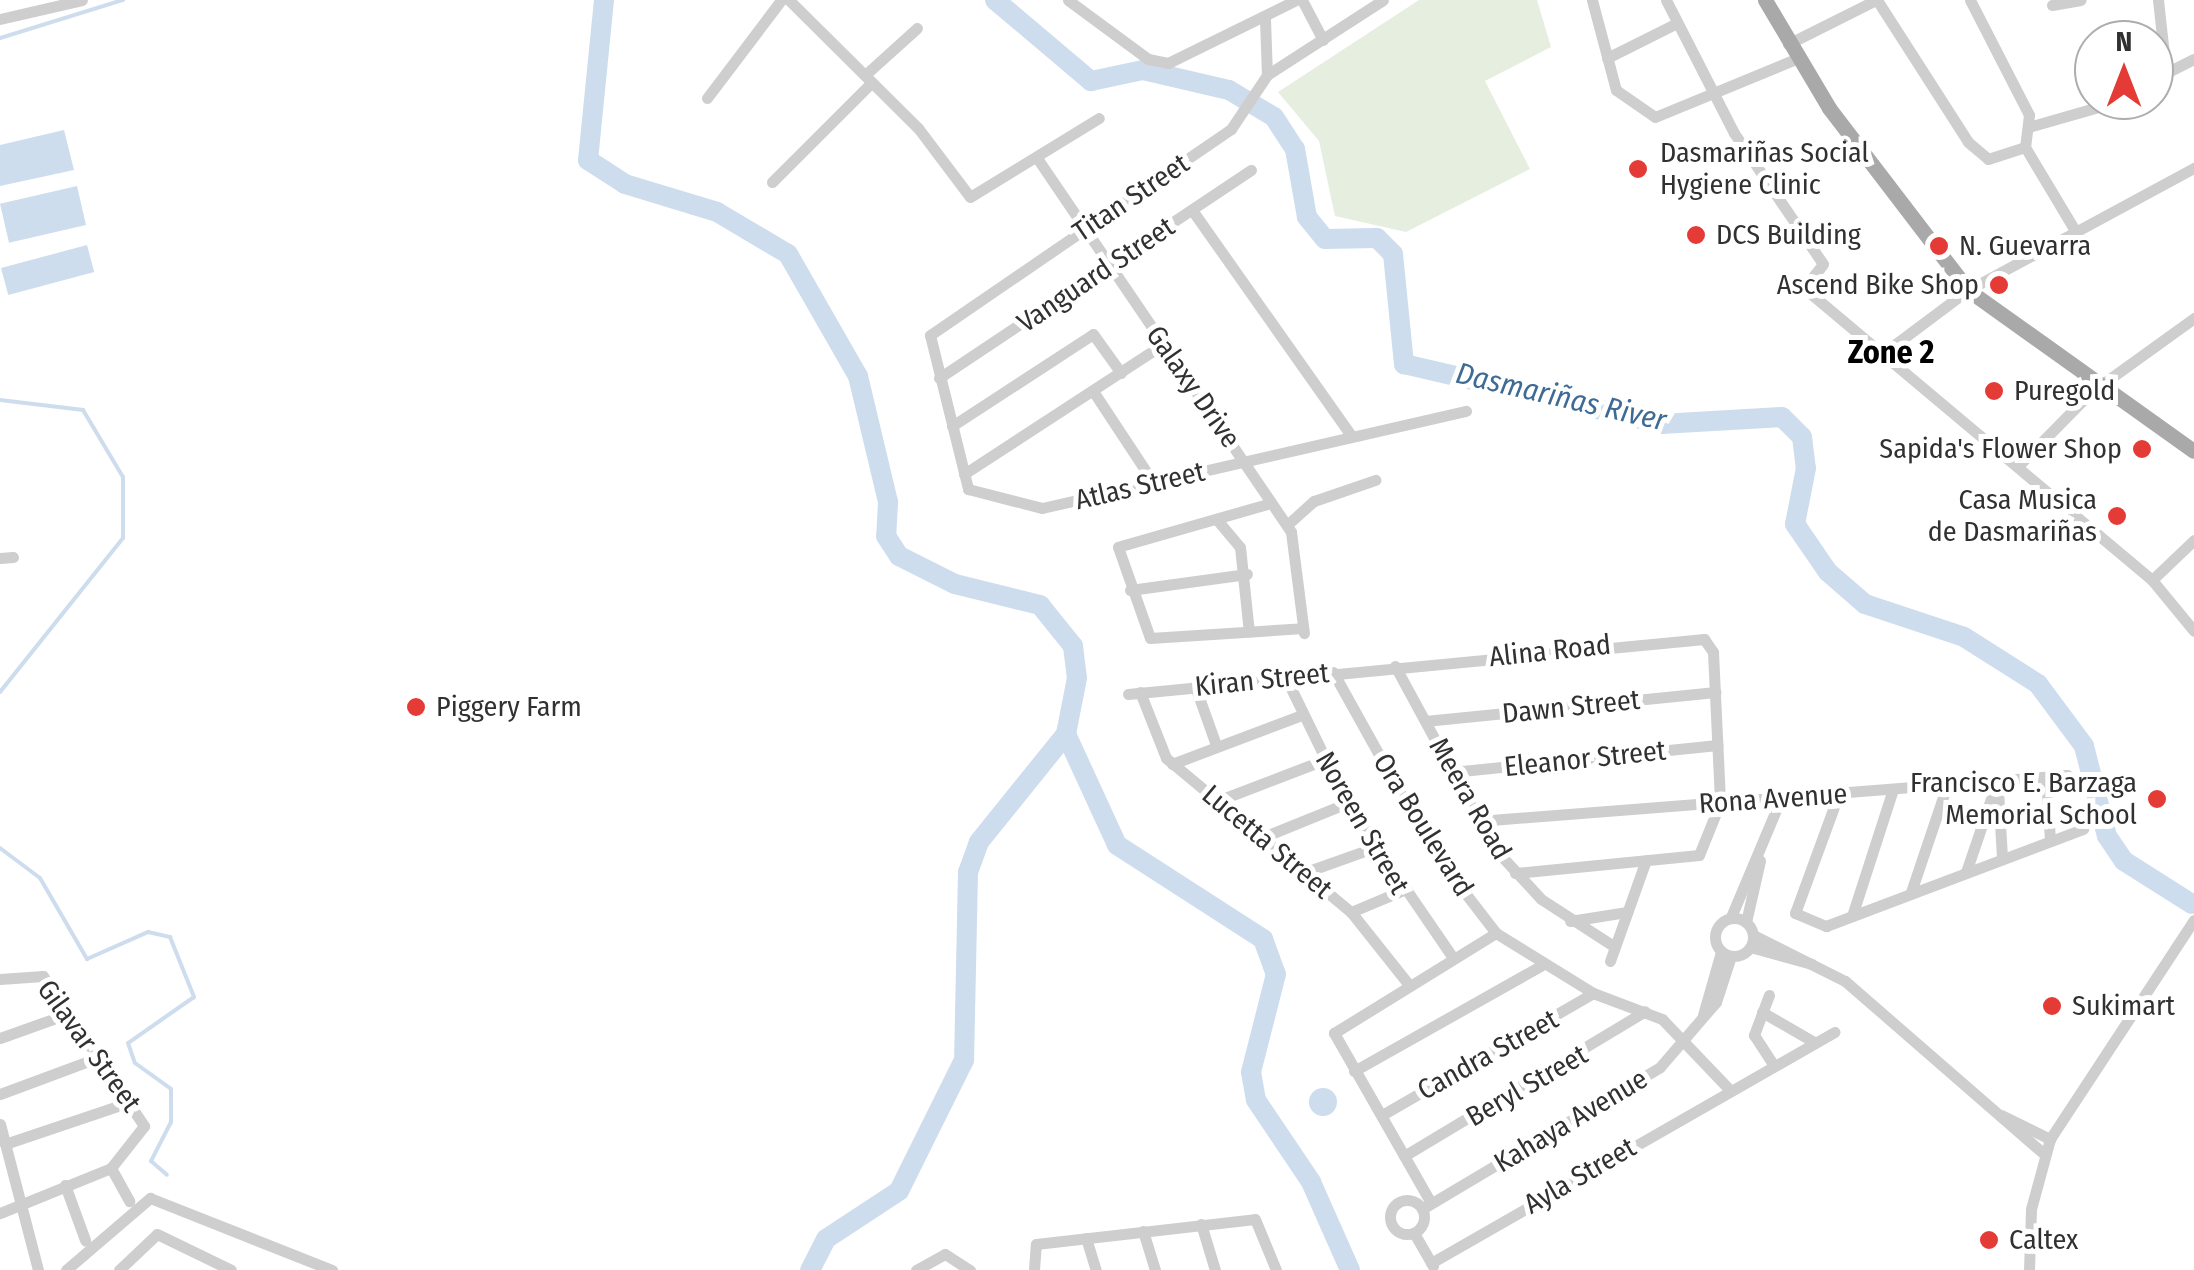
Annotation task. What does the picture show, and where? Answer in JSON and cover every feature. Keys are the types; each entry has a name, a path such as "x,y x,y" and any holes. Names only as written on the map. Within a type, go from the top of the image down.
{"main road":[{"path":"1764,0 1792,52 1968,290 2194,451"}],"street":[{"path":"0,19 82,0"},
{"path":"708,98 781,0"},
{"path":"789,0 869,79 970,197 1099,118"},
{"path":"1068,0 1148,58 1168,63 1299,0 1323,40"},
{"path":"1264,19 1267,75 1383,0"},
{"path":"1592,0 1616,90 1655,117 1792,52 1876,0 1968,142 1988,159 2025,147"},
{"path":"1666,0 1711,90 1823,264 1804,288 1885,352 2152,580 2194,631"},
{"path":"1970,0 2032,126 2025,147 2074,229"},
{"path":"2052,5 2076,0"},
{"path":"2158,0 2166,72 2194,59"},
{"path":"1607,58 1677,22"},
{"path":"772,182 917,28"},
{"name":"Titan Street","path":"939,378 930,335 1231,129 1267,75"},
{"path":"2032,126 2074,113"},
{"name":"Galaxy Drive","path":"1036,158 1287,526 1304,630 1249,632"},
{"path":"1885,352 1968,290 2074,229 2194,168"},
{"name":"Vanguard Street","path":"939,378 1252,170"},
{"path":"1192,210 1352,435"},
{"path":"2019,465 2100,387 2194,318"},
{"path":"952,426 1094,334 1121,373"},
{"path":"939,378 964,474 1162,345"},
{"path":"1093,392 1153,482"},
{"name":"Atlas Street","path":"964,474 968,489 1042,508 1466,411"},
{"path":"1287,526 1314,501 1375,480"},
{"path":"1218,521 1240,547 1247,574 1249,632 1150,638 1118,547 1271,503"},
{"path":"2152,580 2194,540"},
{"path":"1130,590 1247,574"},
{"name":"Alina Road","path":"1396,666 1704,639 1716,692"},
{"name":"Kiran Street","path":"1134,693 1396,666"},
{"name":"Meera Road","path":"1396,666 1478,822 1515,874 1570,920 1615,947"},
{"name":"Ora Boulevard","path":"1333,672 1432,850 1496,933 1540,966 1594,994 1645,1011 1689,1038 1729,1089"},
{"name":"Noreen Street","path":"1286,678 1324,760 1400,891 1453,958"},
{"path":"1194,686 1216,745"},
{"path":"1515,874 1699,855 1720,803 1716,692"},
{"name":"Dawn Street","path":"1425,721 1716,692"},
{"name":"Lucetta Street","path":"1134,693 1172,764 1352,912 1409,985"},
{"path":"1172,764 1302,715"},
{"name":"Eleanor Street","path":"1452,772 1718,746"},
{"path":"1217,801 1324,760"},
{"name":"Rona Avenue","path":"1478,822 2067,776"},
{"path":"2046,777 2050,840"},
{"path":"1997,781 2002,858"},
{"path":"1966,872 1997,781"},
{"path":"1911,892 1947,785"},
{"path":"1852,916 1893,789"},
{"path":"1839,793 1796,913 1826,926 2083,829"},
{"path":"1752,941 1746,922 1760,861 1781,798"},
{"path":"1260,838 1348,803"},
{"path":"1303,873 1376,847"},
{"path":"1610,960 1646,860"},
{"path":"1746,922 1731,917 1760,861"},
{"path":"1352,912 1400,891"},
{"path":"1570,920 1627,912"},
{"name":"Kahaya Avenue","path":"1414,1233 1394,1229 1390,1214 1404,1200 1427,1206 1637,1085 1689,1038 1703,1015 1726,954 1714,935 1731,917"},
{"path":"2029,1270 2044,1154 2050,1139 2194,920"},
{"path":"1433,1267 1414,1233 1427,1206 1382,1115 1334,1033 1496,933"},
{"path":"1726,954 1752,941 1845,981 2044,1154"},
{"path":"1354,1071 1540,966"},
{"name":"Gilavar Street","path":"0,979 36,972 130,1102 144,1126 111,1168"},
{"name":"Candra Street","path":"1382,1115 1594,994"},
{"path":"1769,995 1754,1035 1773,1064"},
{"name":"Beryl Street","path":"1404,1156 1645,1011"},
{"path":"1762,1012 1814,1042"},
{"path":"0,1038 67,1014"},
{"name":"Ayla Street","path":"1433,1267 1729,1089 1834,1032"},
{"path":"0,1094 96,1058"},
{"path":"5,1144 130,1102"},
{"path":"2001,1116 2050,1139"},
{"path":"0,1124 38,1270"},
{"path":"0,1213 111,1168 129,1201"},
{"path":"65,1185 85,1240"},
{"path":"66,1270 150,1198 332,1270"},
{"path":"0,1203 20,1203"},
{"path":"1034,1270 1036,1244 1255,1219 1276,1270"},
{"path":"1200,1224 1216,1270"},
{"path":"1142,1231 1155,1270"},
{"path":"119,1270 156,1234 231,1270"},
{"path":"1086,1238 1096,1270"},
{"path":"916,1270 945,1254 969,1267"}],"shaded area":[{"path":"1419,0 1537,0 1551,47 1485,81 1530,169 1406,232 1335,216 1319,141 1278,92"}],"water":[{"path":"64,130 74,170 0,186 0,145"},
{"path":"77,186 86,225 9,243 0,204"},
{"path":"87,245 94,272 8,295 1,268"},
{"path":"1323,1088 1333,1092 1337,1102 1333,1112 1323,1116 1313,1112 1309,1102 1313,1092"}],"waterway":[{"path":"0,38 123,0"},
{"path":"604,0 588,160 625,184 717,212 788,254 858,376 888,502 886,536 899,556 955,584 1040,605 1073,646 1077,678 1066,734 979,842 968,872 964,1060 899,1191 826,1239 810,1270"},
{"name":"Dasmariñas River","path":"995,0 1091,81 1143,70 1229,90 1274,117 1295,149 1307,217 1325,239 1377,238 1393,254 1404,364 1661,424 1782,417 1802,437 1806,468 1795,524 1828,572 1865,604 1964,637 2038,684 2084,746 2107,836 2124,861 2192,904"},
{"path":"0,400 83,410 123,477 123,538 0,692"},
{"path":"1066,734 1117,845 1263,939 1276,974 1251,1072 1256,1100 1311,1182 1350,1270"},
{"path":"0,848 40,878 87,959 148,932 170,937 194,997 128,1043 135,1063 171,1089 171,1122 151,1161 167,1175"}],"place":[{"name":"Dasmariñas Social Hygiene Clinic","path":"1638,169"},
{"name":"DCS Building","path":"1696,235"},
{"name":"N. Guevarra","path":"1939,246"},
{"name":"Ascend Bike Shop","path":"1999,285"},
{"name":"Puregold","path":"1994,391"},
{"name":"Sapida's Flower Shop","path":"2142,449"},
{"name":"Casa Musica de Dasmariñas","path":"2117,516"},
{"name":"Piggery Farm","path":"416,707"},
{"name":"Francisco E. Barzaga Memorial School","path":"2157,799"},
{"name":"Sukimart","path":"2052,1006"},
{"name":"Caltex","path":"1989,1240"}],"district":[{"name":"Zone 2","path":"1891,352"}]}
